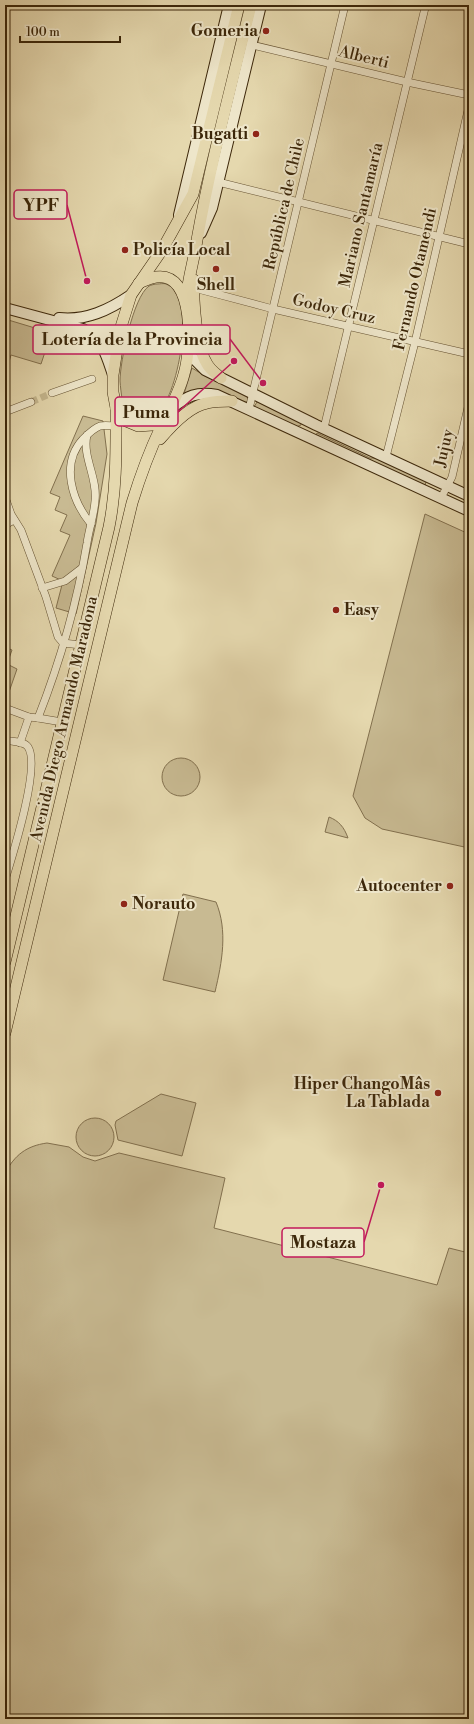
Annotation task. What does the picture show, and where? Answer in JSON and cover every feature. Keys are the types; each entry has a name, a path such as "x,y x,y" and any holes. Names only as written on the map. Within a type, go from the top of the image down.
{"main road":[{"path":"177,226 229,5"},
{"path":"139,283 177,226 193,194 239,5"},
{"path":"186,300 188,280 204,200 251,5"},
{"path":"221,378 204,359 194,309 196,245 212,208 261,5"},
{"path":"139,283 156,277 169,279 179,288 186,300"},
{"name":"Avenida Diego Armando Maradona","path":"5,962 9,928 81,645 113,505 116,463 116,408 112,375 120,330 132,295 139,283"},
{"path":"37,316 66,318 91,315 114,306 132,295"},
{"name":"Avenida Diego Armando Maradona","path":"5,1033 125,530 138,483 152,448 168,420 185,374 188,350 186,300"},
{"path":"5,308 83,329 94,336 105,351 112,375"},
{"path":"188,350 199,366 221,378 469,496"},
{"path":"168,420 184,399 202,392 217,395 469,511"},
{"path":"116,408 126,420 138,426 146,426 168,420 206,403 232,401"}],"street":[{"name":"República de Chile","path":"250,409 345,5"},
{"name":"Mariano Santamaría","path":"324,428 350,327 425,8"},
{"name":"Alberti","path":"252,45 407,82 469,95"},
{"name":"Fernando Otamendi","path":"386,457 415,342 469,106"},
{"path":"218,182 374,222 469,244"},
{"name":"Godoy Cruz","path":"194,288 273,309 469,354"},
{"path":"52,394 92,379"},
{"path":"5,412 31,402"},
{"name":"Jujuy","path":"441,498 452,477 469,403"},
{"path":"91,524 76,503 70,476 73,454 76,447 86,435 101,426 116,426"},
{"path":"38,718 56,674 63,643 74,610 91,524 95,498 94,479 86,450 86,435"},
{"path":"5,497 11,514 21,530 58,637 63,643 81,645"},
{"path":"5,524 14,520"},
{"path":"42,588 65,581 82,568"},
{"path":"5,708 29,717 62,722"},
{"path":"20,743 29,717"},
{"path":"5,740 25,744 30,752 31,775 19,830 5,880"}],"shaded area":[{"path":"166,284 176,292 181,307 183,326 177,370 171,390 163,406 155,416 150,419 138,420 134,419 127,413 121,395 120,381 122,360 128,330 143,292 149,286"},
{"path":"5,319 65,337 61,350 47,346 41,364 11,355 5,372"},
{"path":"192,368 205,376 247,395 248,401 244,403 184,394"},
{"path":"257,402 260,402 301,422 301,425 296,427 254,407"},
{"path":"83,416 103,421 107,454 96,523 76,614 56,608 63,581 52,576 70,535 60,531 67,515 55,510 60,497 50,493"},
{"path":"317,433 370,458 379,458 426,481 425,487 316,435"},
{"path":"425,514 469,534 469,848 382,829 365,818 353,796"},
{"path":"5,647 12,650 7,664 17,669 9,692 5,691"},
{"path":"177,758 185,758 192,761 197,766 200,777 197,788 192,793 185,796 177,796 170,793 165,788 162,781 162,773 165,766 170,761"},
{"path":"329,817 336,820 341,825 348,838 325,832"},
{"path":"183,894 216,902 220,913 223,947 215,992 163,980"},
{"path":"161,1094 196,1103 182,1156 118,1140 115,1125 116,1121"},
{"path":"91,1118 99,1118 109,1123 113,1130 113,1144 109,1151 99,1156 91,1156 81,1151 79,1148 76,1141 76,1133 81,1123 84,1121"},
{"path":"47,1143 69,1147 83,1157 95,1161 119,1153 225,1178 214,1228 437,1285 449,1248 469,1253 469,1719 5,1719 5,1173 17,1156 22,1152 33,1146"}],"tunnel":[{"path":"31,402 52,393"}],"place":[{"name":"Gomeria","path":"266,31"},
{"name":"Bugatti","path":"256,134"},
{"name":"Policía Local","path":"125,250"},
{"name":"Shell","path":"216,269"},
{"name":"YPF","path":"87,281"},
{"name":"Puma","path":"234,361"},
{"name":"Lotería de la Provincia","path":"263,383"},
{"name":"Easy","path":"336,610"},
{"name":"Autocenter","path":"450,886"},
{"name":"Norauto","path":"124,904"},
{"name":"Hiper ChangoMâs La Tablada","path":"438,1093"},
{"name":"Mostaza","path":"381,1185"}]}
